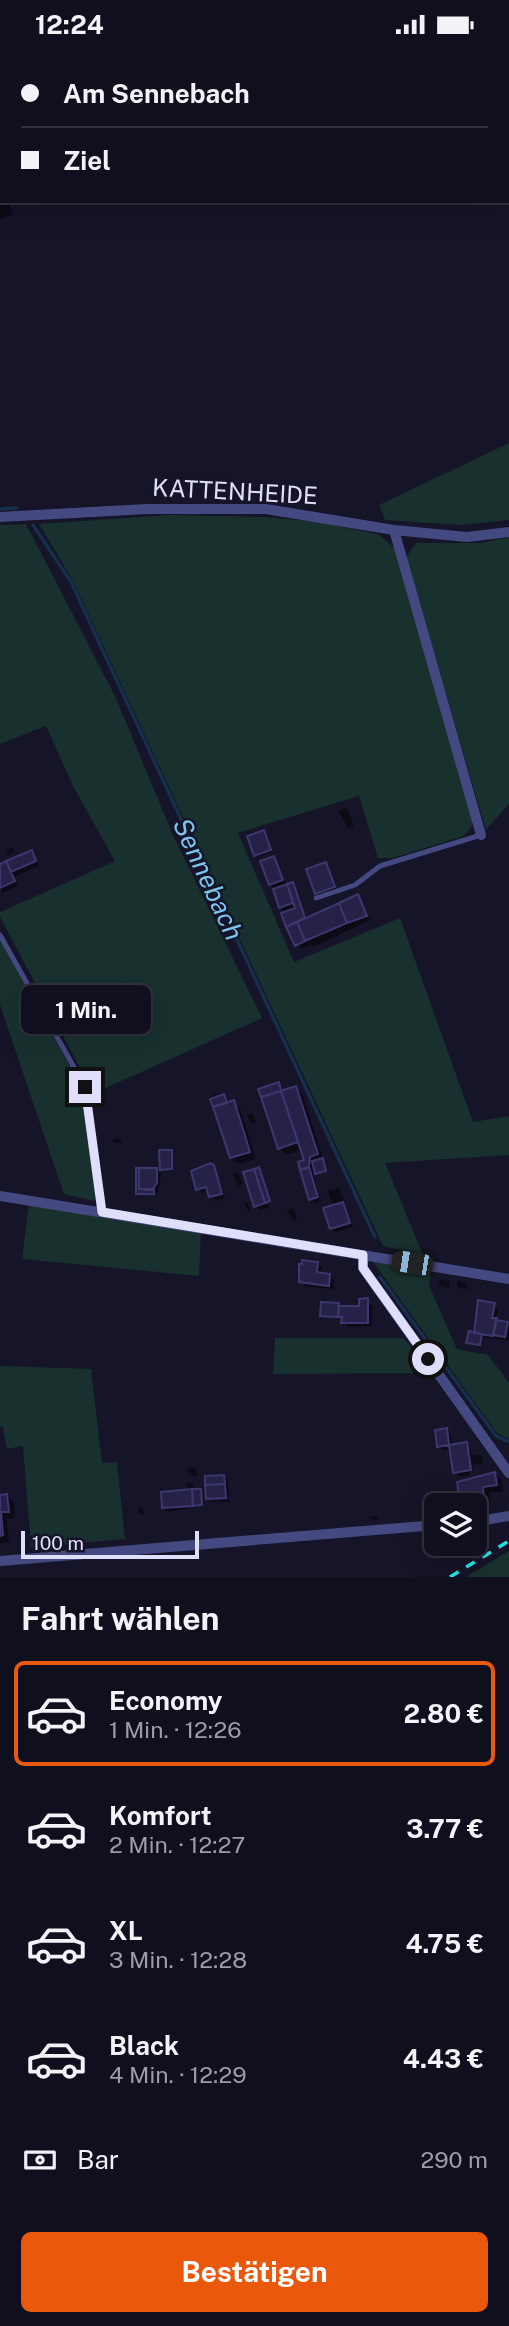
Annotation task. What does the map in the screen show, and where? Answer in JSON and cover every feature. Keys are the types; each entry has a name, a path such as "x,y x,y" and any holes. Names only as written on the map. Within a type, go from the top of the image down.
{"street":[{"name":"KATTENHEIDE","path":"0,517 147,509 266,509 394,530 467,537 509,532"},
{"path":"394,530 481,835"},
{"path":"0,1196 509,1279"},
{"path":"363,1255 363,1268 509,1473"},
{"path":"487,1520 509,1516"},
{"path":"0,1562 424,1526"}],"lane":[{"path":"316,898 355,885 380,866 481,835"},
{"path":"0,935 85,1087 102,1212"}],"green space":[{"path":"509,443 509,520 462,525 385,520 379,505"},
{"path":"169,515 266,517 317,522 378,534 396,549 473,814 472,826 464,836 393,858 378,858 359,796 238,833 294,962 400,918 473,1122 509,1116 509,1155 385,1163 423,1255 383,1246 73,581 39,524"},
{"path":"26,524 115,696 173,835 262,1018 90,1095 88,1083 0,917 0,912 115,861 73,786 46,726 0,744 0,525"},
{"path":"509,537 509,804 486,830 406,557 416,543 481,543"},
{"path":"0,939 82,1088 97,1198 94,1201 64,1194 0,1005"},
{"path":"29,1203 201,1232 199,1276 22,1259"},
{"path":"373,1262 431,1271 429,1286 457,1349 488,1355 509,1383 509,1439 497,1433"},
{"path":"275,1338 404,1338 432,1373 273,1374"},
{"path":"0,1366 91,1369 102,1463 117,1462 125,1539 31,1547 23,1446 7,1449 3,1427 0,1427"},
{"path":"509,1551 509,1577 466,1577"}],"building":[{"path":"264,830 271,850 254,856 247,836"},
{"path":"32,850 36,861 11,872 6,861"},
{"path":"274,856 283,880 269,885 260,861"},
{"path":"6,861 15,881 0,888 0,864"},
{"path":"326,862 335,887 315,894 306,869"},
{"path":"293,882 305,918 286,927 281,913 295,908 287,884"},
{"path":"287,884 293,903 279,908 273,889"},
{"path":"358,894 367,916 347,923 339,903"},
{"path":"339,903 347,923 305,941 297,922"},
{"path":"297,922 305,941 295,946 286,927"},
{"path":"279,1082 281,1091 261,1097 258,1089"},
{"path":"296,1086 318,1154 310,1157 309,1167 300,1170 298,1162 304,1160 281,1091"},
{"path":"281,1091 298,1142 278,1149 261,1097"},
{"path":"224,1094 227,1103 213,1107 210,1099"},
{"path":"234,1100 250,1152 230,1158 213,1107"},
{"path":"159,1150 172,1150 172,1169 160,1170"},
{"path":"323,1158 326,1171 315,1174 312,1161"},
{"path":"210,1163 214,1165 222,1194 209,1197 206,1187 196,1190 191,1171"},
{"path":"259,1167 270,1201 265,1203 254,1169"},
{"path":"309,1167 318,1197 309,1200 300,1170"},
{"path":"136,1168 139,1168 139,1189 154,1189 154,1194 136,1194"},
{"path":"139,1168 157,1168 157,1183 152,1190 139,1189"},
{"path":"254,1169 265,1203 254,1207 243,1172"},
{"path":"343,1202 350,1223 330,1229 323,1208"},
{"path":"302,1260 318,1262 317,1272 330,1274 329,1286 299,1282 299,1264 302,1264"},
{"path":"368,1298 368,1323 341,1323 342,1317 338,1317 339,1306 359,1306 359,1299"},
{"path":"478,1300 495,1303 492,1318 497,1318 493,1336 474,1333"},
{"path":"321,1302 339,1303 338,1317 320,1316"},
{"path":"496,1320 508,1322 505,1337 493,1335"},
{"path":"469,1331 482,1334 480,1345 466,1343"},
{"path":"447,1428 449,1445 437,1447 435,1430"},
{"path":"467,1442 471,1470 453,1473 449,1445"},
{"path":"495,1472 497,1485 483,1487 483,1493 459,1493 457,1482"},
{"path":"224,1475 225,1484 205,1485 205,1476"},
{"path":"225,1484 226,1498 206,1499 205,1485"},
{"path":"192,1489 201,1489 202,1505 193,1506"},
{"path":"192,1489 193,1506 162,1508 161,1492"},
{"path":"7,1494 9,1512 1,1512 3,1535 0,1536 0,1495"}],"waterway":[{"name":"Sennebach","path":"0,509 17,508"},
{"name":"Sennebach","path":"33,525 71,582 375,1237"},
{"name":"Sennebach","path":"380,1277 496,1436 509,1442"}],"railway":[{"path":"450,1577 509,1541"}],"route":[{"path":"85,1087 102,1212 363,1255 363,1268 428,1359"}]}
